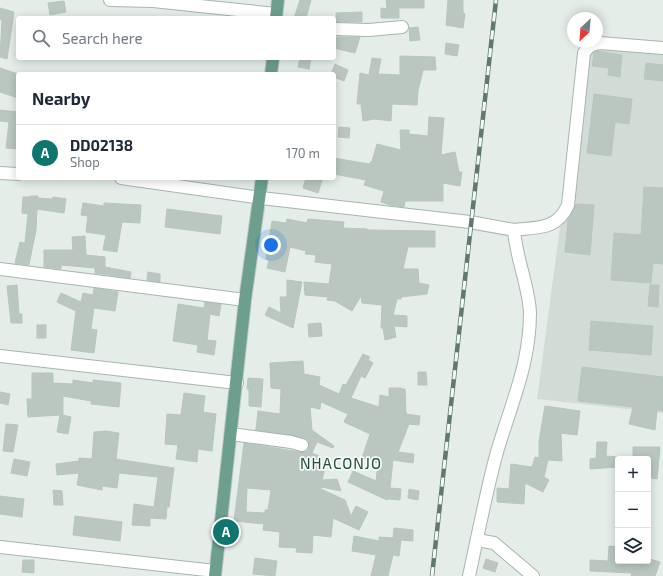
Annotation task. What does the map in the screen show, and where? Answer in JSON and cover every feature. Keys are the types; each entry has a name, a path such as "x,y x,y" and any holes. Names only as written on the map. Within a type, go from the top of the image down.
{"main road":[{"path":"276,16 278,0"},
{"path":"271,72 273,60"},
{"path":"215,574 245,300 262,180"}],"street":[{"path":"110,0 153,0 276,16"},
{"path":"336,29 369,30 402,27"},
{"path":"135,180 260,198 470,222 514,230 549,226 564,213 568,205 584,53 587,48 592,44 600,43 663,48"},
{"path":"0,173 16,174"},
{"path":"469,576 497,451 518,389 527,352 530,312 516,249 514,230"},
{"path":"0,269 245,300"},
{"path":"0,356 237,382"},
{"path":"231,434 291,442 302,445"},
{"path":"477,540 494,543 533,576"},
{"path":"0,547 215,574"}],"shaded area":[{"path":"584,48 663,55 663,413 537,399"}],"building":[{"path":"300,0 311,0 307,16 295,16"},
{"path":"386,0 424,0 424,8 399,8 399,18 381,18 381,8 387,9"},
{"path":"448,0 463,0 463,13 465,14 463,28 446,25"},
{"path":"64,1 66,12 50,15 48,3"},
{"path":"0,8 14,12 7,59 0,57 2,20 0,19"},
{"path":"362,12 362,22 336,22 336,13"},
{"path":"418,27 420,40 410,41 409,28"},
{"path":"337,37 360,37 355,53 336,48"},
{"path":"446,43 459,45 457,56 445,54"},
{"path":"596,51 622,55 620,77 608,75 609,68 592,66 594,53"},
{"path":"400,56 435,57 436,70 423,70 418,91 417,105 392,104 391,121 375,119 363,121 361,104 357,104 360,73 369,75 372,58 381,59 378,74 400,75"},
{"path":"300,60 311,60 309,69 298,67"},
{"path":"646,63 663,65 663,81 644,79"},
{"path":"335,64 348,70 344,81 336,78 336,72 332,72"},
{"path":"0,68 16,73 16,97 0,92"},
{"path":"594,94 632,99 629,124 615,122 611,156 587,153"},
{"path":"0,110 16,112 16,149 6,148 9,122 0,121"},
{"path":"429,117 444,118 441,155 455,152 459,172 462,172 460,186 443,183 443,201 405,201 404,207 390,205 381,202 384,191 364,185 366,180 336,174 336,158 369,164 372,161 377,144 401,150 400,130 409,130 409,134 428,136"},
{"path":"339,127 350,128 349,138 338,137"},
{"path":"305,180 322,180 318,193 303,188"},
{"path":"644,187 663,188 663,264 653,263 651,283 611,280 614,233 641,235"},
{"path":"38,196 38,198 53,199 53,197 66,199 64,213 37,209 36,230 29,265 15,263 20,242 25,243 28,214 22,213 23,197"},
{"path":"83,203 104,206 104,203 141,205 140,223 122,222 117,252 103,250 106,235 86,232 88,216 81,215"},
{"path":"576,204 594,205 590,255 565,252 568,220"},
{"path":"167,209 222,216 220,234 165,227"},
{"path":"287,219 307,223 308,219 344,222 343,228 367,230 435,231 435,247 408,247 403,269 418,269 419,283 429,285 427,294 401,297 401,299 397,299 393,315 407,316 407,327 394,326 396,337 385,340 383,328 381,328 382,305 362,303 361,296 352,311 335,301 327,300 328,297 305,295 304,282 329,284 332,264 315,262 316,255 305,254 306,251 290,247 285,272 267,268 269,260 266,259 272,221 286,223"},
{"path":"85,236 86,255 105,257 105,267 131,272 130,278 95,273 95,268 61,265 61,269 44,267 44,250 73,250 72,237"},
{"path":"148,272 160,274 160,282 147,280"},
{"path":"287,280 302,282 293,328 265,315 269,307 281,313 280,297 287,297"},
{"path":"17,285 19,314 22,314 22,323 11,323 7,286"},
{"path":"650,285 659,285 658,307 648,306"},
{"path":"94,288 118,292 115,311 94,308 91,329 97,330 94,353 71,350 76,311 57,302 61,293 81,302 83,293 93,295"},
{"path":"205,302 221,304 219,316 210,314 207,340 216,341 214,355 197,352 198,345 173,341 178,304 204,308"},
{"path":"591,321 653,326 651,355 589,350"},
{"path":"321,323 322,336 309,337 308,324"},
{"path":"37,325 46,325 46,338 37,338"},
{"path":"363,354 370,357 368,360 373,363 365,378 361,376 351,398 379,407 380,395 389,397 389,388 405,389 406,414 420,416 419,425 409,424 398,452 414,454 413,463 393,460 390,488 401,489 400,500 387,500 348,482 353,471 376,481 378,463 362,458 370,434 344,422 348,414 321,402 320,409 310,407 312,430 334,446 333,448 317,442 312,453 319,456 312,465 325,468 322,480 337,479 341,491 321,487 321,489 345,500 351,516 356,506 368,512 359,530 333,518 331,537 313,535 312,553 296,552 297,548 279,547 280,532 263,530 264,524 234,521 244,443 300,452 307,451 309,447 308,440 304,438 255,430 258,411 280,414 281,389 271,388 270,363 303,361 304,374 320,377 319,385 339,394 343,384 346,385","holes":["247,488 271,490 268,510 265,510 265,513 246,512"]},
{"path":"582,367 663,377 663,411 657,410 655,430 629,424 633,407 578,401"},
{"path":"418,372 426,372 427,385 418,385"},
{"path":"32,373 53,373 53,383 73,384 73,380 93,383 93,380 121,383 119,407 91,404 91,401 63,396 63,415 71,417 68,434 57,432 60,415 28,417 27,399 32,399"},
{"path":"248,378 263,379 261,407 249,406 249,389 247,389"},
{"path":"0,392 10,394 8,405 0,403"},
{"path":"184,393 205,396 203,412 216,414 212,451 198,449 197,462 176,459 178,445 165,444 167,414 181,415"},
{"path":"545,406 580,411 577,435 561,433 562,461 548,460 544,477 549,480 543,492 525,483 524,504 497,502 497,488 509,489 511,464 532,467 535,457 539,458 539,441"},
{"path":"6,424 18,425 13,452 3,451"},
{"path":"105,431 119,433 116,459 174,468 166,519 150,518 150,526 132,525 134,504 154,507 158,477 119,473 117,488 102,486 102,490 77,485 79,473 57,475 56,464 79,461 79,458 92,459 94,432"},
{"path":"597,442 607,442 606,456 615,457 615,467 590,469 590,459 596,458"},
{"path":"633,447 660,447 657,479 651,478 651,456 633,456"},
{"path":"14,459 30,462 27,476 11,473"},
{"path":"409,489 419,491 418,500 408,498"},
{"path":"53,490 62,491 63,505 54,505"},
{"path":"0,496 24,499 22,517 0,514"},
{"path":"75,516 122,522 120,541 73,535"},
{"path":"394,528 413,530 413,541 401,540 399,556 393,555 388,576 371,576 376,555 352,551 354,536 379,541 379,537 393,538"},
{"path":"609,546 615,547 615,564 651,564 651,559 660,562 655,576 631,576 632,573 590,571 590,560 608,561"},
{"path":"255,558 277,561 275,576 253,574"},
{"path":"486,559 498,563 495,572 483,568"},
{"path":"23,560 34,560 34,573 22,572"}],"railway":[{"path":"432,576 496,0"}],"place":[{"name":"DD02138","path":"226,532"}],"district":[{"name":"NHACONJO","path":"341,463"}]}
